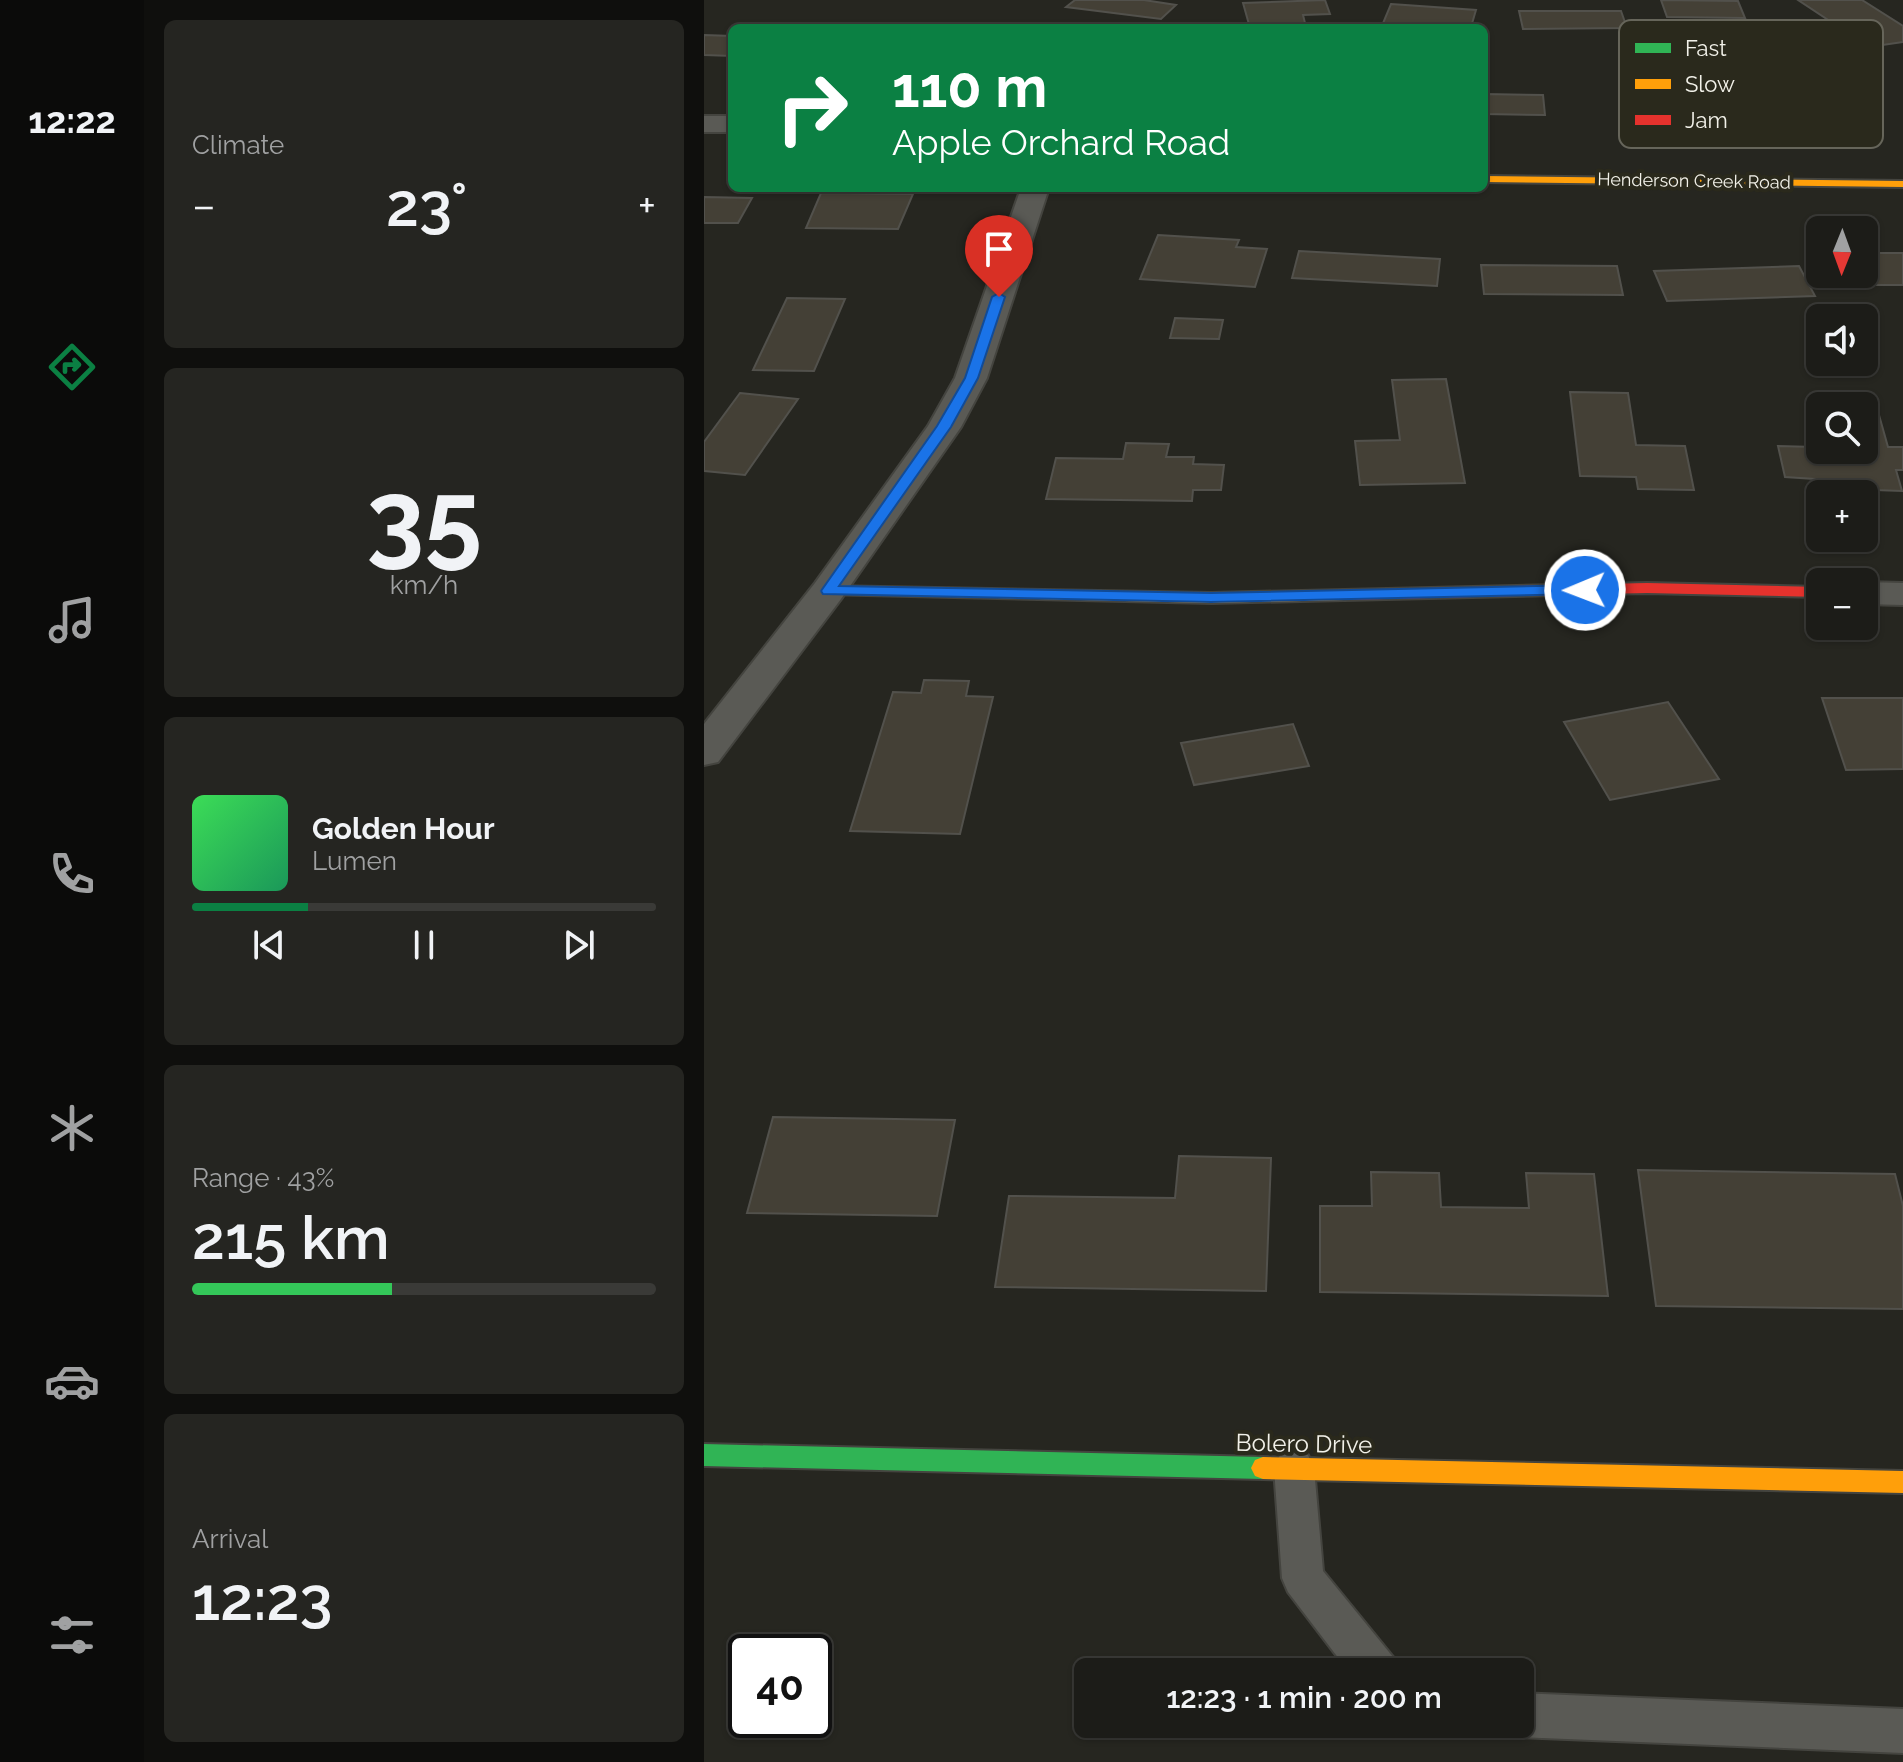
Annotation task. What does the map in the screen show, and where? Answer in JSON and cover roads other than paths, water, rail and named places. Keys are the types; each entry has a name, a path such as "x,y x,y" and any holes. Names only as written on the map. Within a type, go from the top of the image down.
{"street":[{"path":"704,124 728,124"},
{"name":"Henderson Creek Road","path":"1488,179 1903,184"},
{"path":"704,752 828,591 944,427 971,378 1034,192"},
{"path":"828,591 1211,598 1647,588 1806,592"},
{"path":"1878,593 1903,594"},
{"name":"Bolero Drive","path":"704,1455 1903,1482"}],"lane":[{"path":"1294,1468 1303,1578 1365,1658"},
{"path":"1534,1716 1903,1731"}]}
